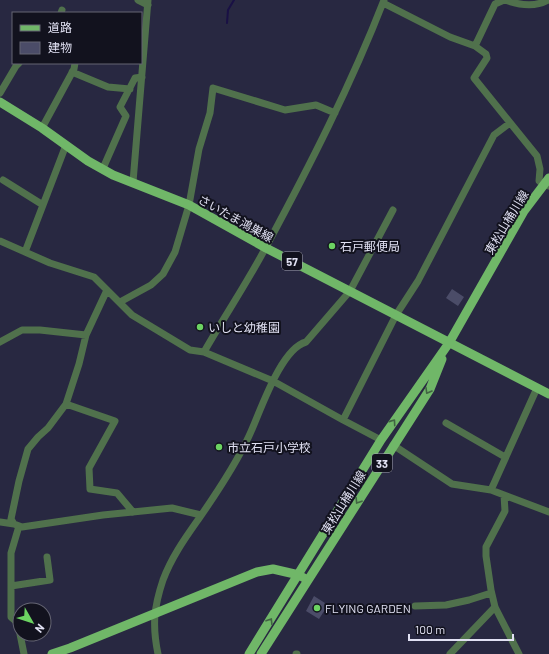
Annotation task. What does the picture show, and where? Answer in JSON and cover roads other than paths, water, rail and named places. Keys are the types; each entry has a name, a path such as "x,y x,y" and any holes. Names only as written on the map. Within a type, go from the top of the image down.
{"main road":[{"name":"さいたま鴻巣線","path":"0,102 42,128 88,162 113,175 189,205 266,248 549,394"},
{"name":"東松山桶川線","path":"250,654 381,440 449,343 524,211 547,183"},
{"name":"東松山桶川線","path":"262,654 393,445 430,389 449,343"},
{"path":"52,654 257,572 273,569 299,574 309,581"}],"street":[{"path":"133,182 148,3 138,0"},
{"path":"475,46 494,4 504,0 517,4 540,4 548,0"},
{"path":"204,352 266,248 335,113 366,45 383,1 450,37 475,46 486,54 487,58 474,78 536,156 540,169 539,181 547,183"},
{"path":"0,93 18,64"},
{"path":"42,128 72,72 74,64"},
{"path":"72,72 108,87 130,89"},
{"path":"104,166 126,116 120,107 136,78 142,77"},
{"path":"120,302 151,285 163,274 175,252 189,205 199,149 210,113 212,88 285,110 316,105 335,113"},
{"path":"343,420 396,315 418,281 494,135 510,123"},
{"path":"25,252 66,145"},
{"path":"3,180 43,205"},
{"path":"158,654 154,635 154,614 170,561 227,475 248,438 281,364 296,347 301,343 306,342 350,291 393,210"},
{"path":"0,241 50,263 94,277 132,315 190,350 204,352 273,381 381,440"},
{"path":"12,618 11,553 16,525 11,519 28,449 48,428 66,404 86,336 107,290"},
{"path":"0,342 22,330 40,330 86,336"},
{"path":"491,490 537,388"},
{"path":"66,404 115,421 89,468 90,489 117,493 133,512"},
{"path":"446,423 506,457"},
{"path":"393,445 452,484 491,490 549,512"},
{"path":"504,495 505,511 486,547 486,556 491,593 495,607 518,654"},
{"path":"0,522 22,527 172,508 201,516"},
{"path":"11,586 50,580 47,557"},
{"path":"415,606 446,606 491,593"},
{"path":"450,654 495,607"},
{"path":"22,642 24,654"}],"waterway":[{"path":"227,23 228,10 234,0"}],"place":[{"name":"石戸郵便局","path":"332,246"},
{"name":"いしと幼稚園","path":"200,327"},
{"name":"市立石戸小学校","path":"219,447"},
{"name":"FLYING GARDEN","path":"317,608"}]}
